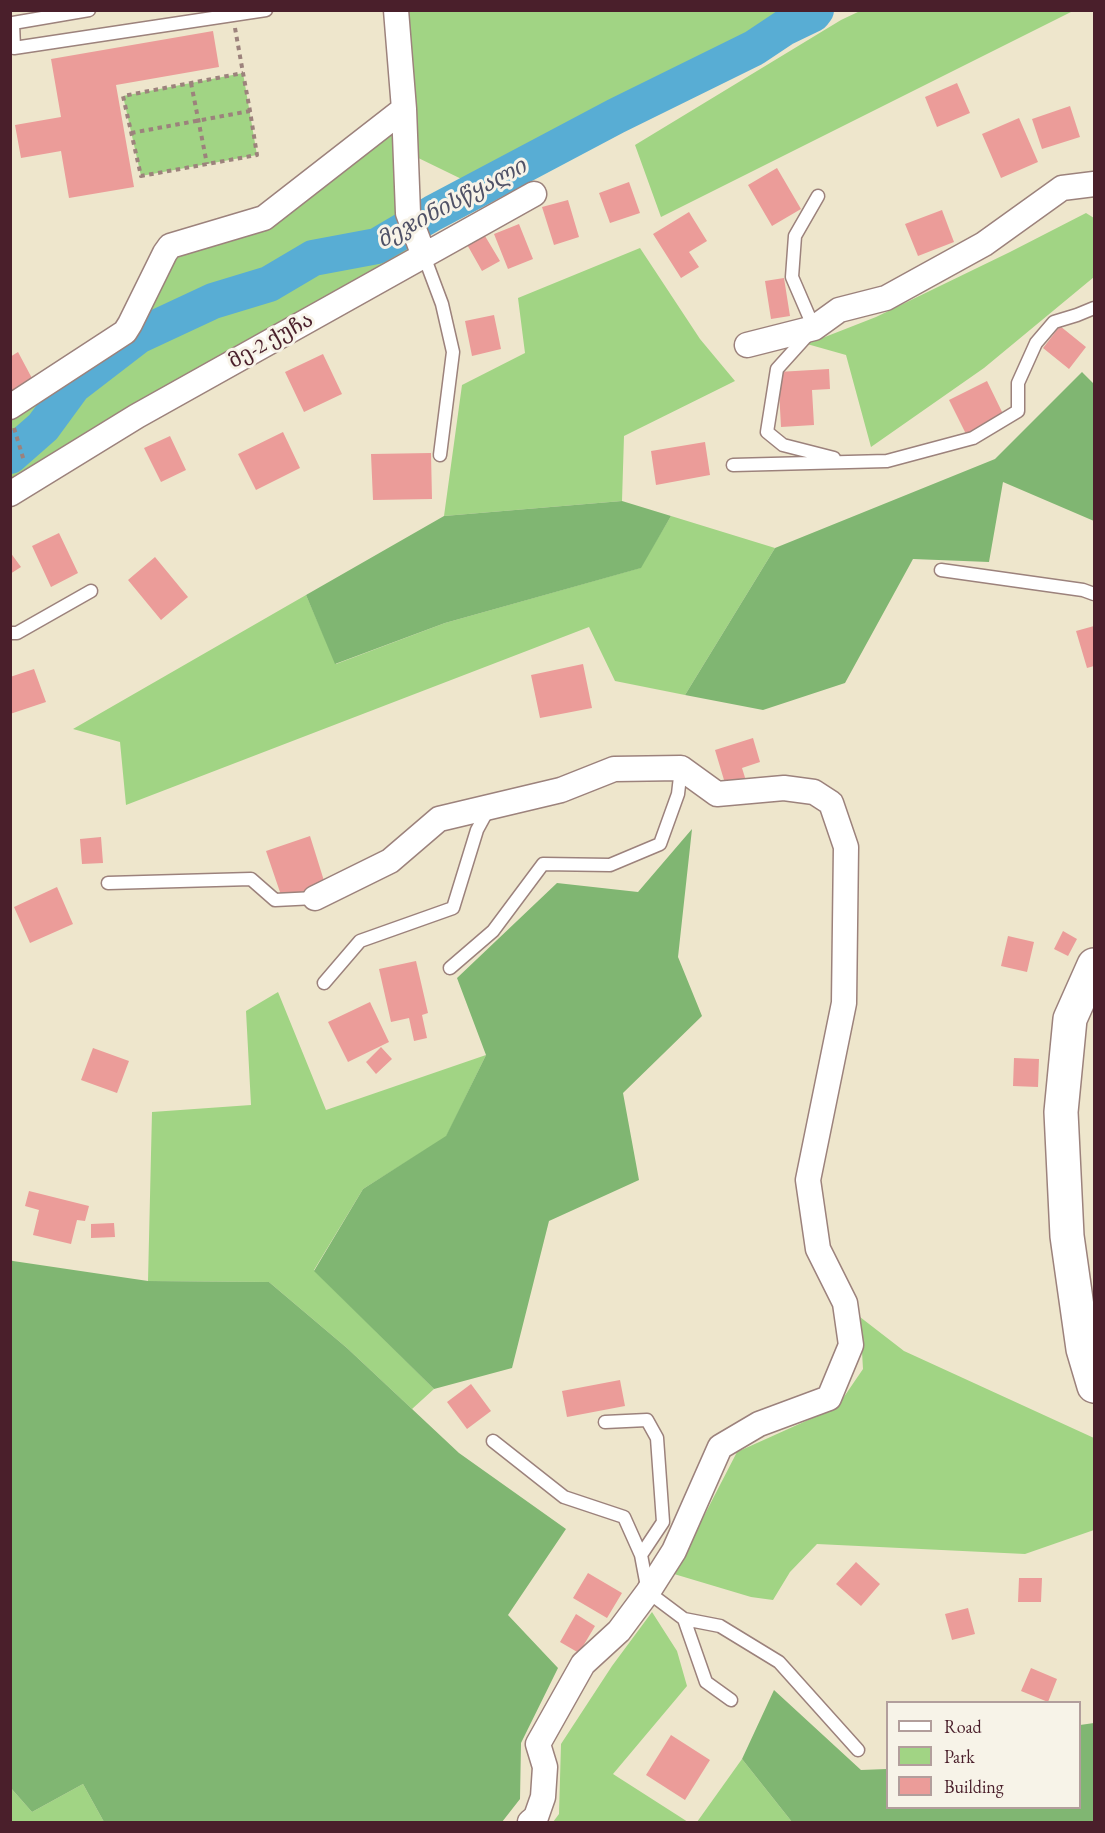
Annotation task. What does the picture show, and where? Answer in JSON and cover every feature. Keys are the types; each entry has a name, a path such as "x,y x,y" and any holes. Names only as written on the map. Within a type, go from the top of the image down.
{"street":[{"path":"396,10 404,109 408,213 422,252"},
{"path":"10,406 127,330 170,246 264,218 404,109"},
{"path":"747,345 814,328 839,310 886,298 984,244 1062,188 1095,184"},
{"name":"მე-2 ქუჩა","path":"10,494 137,416 422,252 534,194"},
{"path":"315,898 390,861 439,819 561,790 614,768 681,768 717,794 784,788 814,792 831,803 846,847 844,1003 808,1180 818,1249 845,1303 851,1345 829,1398 759,1424 720,1447 674,1551 648,1592 619,1631 582,1664 538,1744 545,1767 543,1797 536,1817 530,1822"},
{"path":"1095,965 1070,1019 1062,1112 1067,1236 1083,1349 1095,1386"}],"lane":[{"path":"89,10 13,23 14,48 266,10"},
{"path":"818,196 795,236 792,277 814,328 777,369 767,432 783,445 850,462"},
{"path":"422,252 442,304 453,352 440,455"},
{"path":"733,465 887,461 973,438 1018,411 1018,383 1036,343 1054,321 1095,308"},
{"path":"941,570 1083,590 1095,594"},
{"path":"10,633 17,633 91,591"},
{"path":"450,968 493,931 543,864 610,865 660,844 678,794 681,768"},
{"path":"324,982 360,941 453,908 477,830 490,807"},
{"path":"108,883 251,879 275,900 315,898"},
{"path":"606,1422 647,1420 657,1438 663,1522 641,1555"},
{"path":"493,1441 564,1497 624,1517 641,1555 648,1592 684,1619 720,1626 779,1662 858,1750"},
{"path":"684,1619 706,1682 731,1700"}],"path":[{"path":"233,15 243,73 249,111 257,155 141,176 123,96 243,73"},
{"path":"191,83 207,164"},
{"path":"131,133 249,111"},
{"path":"16,432 24,460"}],"green space":[{"path":"396,11 816,11 784,28 754,48 616,116 480,188 406,152 421,247 11,494 11,407 125,332 165,253 264,218 403,109"},
{"path":"860,11 1073,11 661,217 635,145 841,20"},
{"path":"243,73 257,155 141,176 123,96"},
{"path":"1086,213 1094,218 1094,277 984,368 871,447 846,355 807,344 876,317"},
{"path":"640,248 700,339 735,381 624,436 622,501 444,516 462,385 525,353 518,298"},
{"path":"1082,372 1094,384 1094,521 1003,482 989,562 913,559 845,683 763,710 685,695 775,548 995,459"},
{"path":"622,501 671,516 641,568 445,623 335,664 306,595 444,516"},
{"path":"671,516 775,548 685,695 615,681 589,627 126,805 120,742 73,729 306,595 336,664 445,623 640,568"},
{"path":"692,829 678,957 702,1016 623,1093 639,1180 549,1221 512,1368 434,1389 314,1271 363,1189 446,1136 486,1055 457,978 557,883 638,892"},
{"path":"278,992 326,1110 486,1055 446,1137 363,1189 314,1270 434,1389 412,1409 347,1348 269,1282 148,1281 152,1112 251,1105 246,1011"},
{"path":"10,1260 148,1281 269,1282 347,1348 459,1453 566,1529 508,1615 558,1668 521,1743 520,1799 502,1822 104,1822 83,1784 32,1812 10,1787"},
{"path":"860,1317 904,1351 1094,1438 1094,1530 1025,1554 817,1544 790,1572 773,1600 751,1597 674,1574 737,1452 837,1407 863,1369"},
{"path":"652,1612 677,1651 687,1686 613,1774 688,1822 553,1822 559,1814 561,1744 612,1666"},
{"path":"774,1690 861,1770 886,1769 886,1809 1081,1809 1081,1725 1094,1723 1094,1822 792,1822 742,1759"},
{"path":"742,1759 792,1822 697,1822"},
{"path":"83,1784 104,1822 11,1822 10,1787 32,1812"}],"building":[{"path":"213,31 219,67 116,85 134,187 69,198 61,151 21,158 15,125 61,117 51,59"},
{"path":"957,83 970,113 937,127 925,97"},
{"path":"1070,106 1080,137 1042,149 1032,119"},
{"path":"1019,118 1038,162 1001,178 982,134"},
{"path":"777,168 801,209 772,226 748,185"},
{"path":"629,182 640,213 610,223 599,193"},
{"path":"568,200 579,237 554,245 542,207"},
{"path":"942,210 954,242 918,256 905,224"},
{"path":"689,212 707,241 689,252 699,267 681,278 653,234"},
{"path":"519,224 533,259 508,269 494,234"},
{"path":"482,231 500,261 482,271 465,241"},
{"path":"784,278 790,316 771,319 765,281"},
{"path":"494,315 501,349 472,356 465,321"},
{"path":"1060,326 1086,347 1069,369 1043,348"},
{"path":"18,352 34,382 10,395 10,357"},
{"path":"323,354 342,394 304,412 285,372"},
{"path":"829,369 830,389 812,390 814,425 781,427 778,372"},
{"path":"987,381 1004,416 966,434 949,400"},
{"path":"283,432 300,468 256,490 238,454"},
{"path":"170,436 186,470 161,482 144,448"},
{"path":"705,442 710,475 656,485 651,451"},
{"path":"431,453 432,499 373,500 371,454"},
{"path":"59,533 78,573 51,587 32,546"},
{"path":"10,552 21,567 10,574"},
{"path":"155,557 188,597 161,620 128,580"},
{"path":"1094,626 1094,666 1087,668 1076,631"},
{"path":"583,664 592,708 540,718 531,675"},
{"path":"34,669 46,702 10,714 10,677"},
{"path":"753,738 760,762 742,768 747,784 727,790 715,750"},
{"path":"310,836 325,884 282,898 266,851"},
{"path":"101,837 103,863 82,864 80,839"},
{"path":"57,887 73,924 30,943 14,907"},
{"path":"1063,931 1077,939 1068,956 1054,949"},
{"path":"1008,936 1034,942 1027,972 1001,966"},
{"path":"416,961 428,1013 422,1015 427,1038 414,1041 409,1018 391,1022 379,969"},
{"path":"370,1002 389,1042 348,1062 328,1022"},
{"path":"381,1047 392,1059 376,1074 366,1062"},
{"path":"93,1048 129,1061 117,1093 81,1080"},
{"path":"1014,1058 1039,1059 1038,1087 1013,1086"},
{"path":"29,1191 89,1206 85,1221 77,1220 71,1244 33,1235 39,1210 25,1206"},
{"path":"114,1223 115,1237 91,1238 91,1224"},
{"path":"620,1380 625,1406 567,1417 562,1391"},
{"path":"471,1384 491,1411 467,1429 447,1402"},
{"path":"856,1562 880,1584 861,1606 836,1584"},
{"path":"588,1573 622,1593 607,1618 573,1598"},
{"path":"1019,1578 1042,1578 1041,1602 1018,1602"},
{"path":"968,1608 975,1634 952,1640 945,1614"},
{"path":"576,1614 595,1626 579,1653 560,1642"},
{"path":"1031,1668 1057,1679 1048,1701 1021,1691"},
{"path":"671,1735 710,1760 685,1800 646,1775"}],"waterway":[{"name":"მეჯინისწყალი","path":"10,456 43,427 73,386 138,336 213,301 269,284 313,258 377,246 433,213 616,116 754,48 784,28 813,14 816,10"}]}
